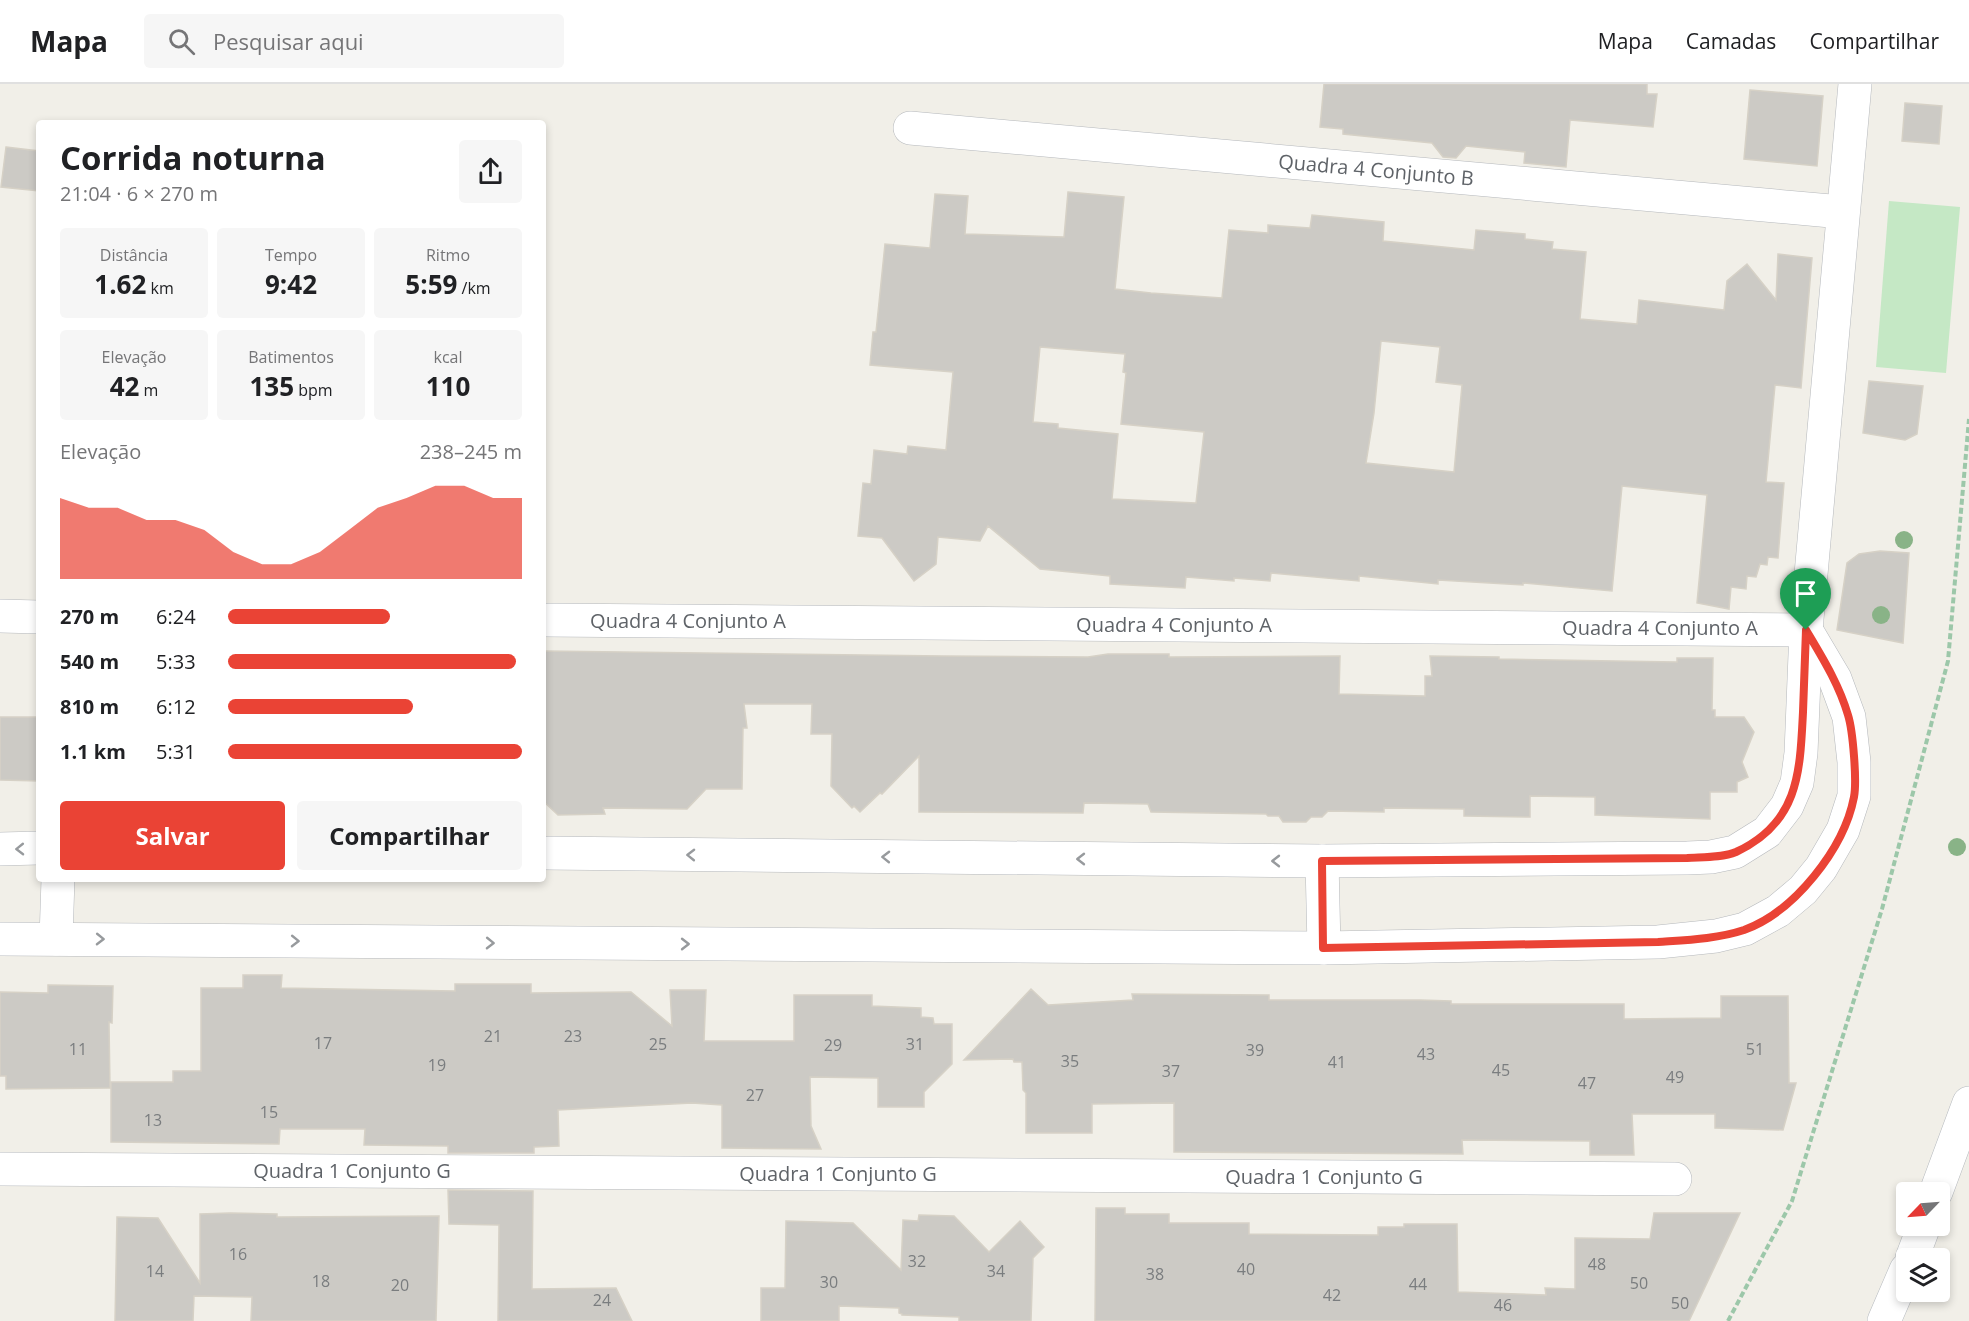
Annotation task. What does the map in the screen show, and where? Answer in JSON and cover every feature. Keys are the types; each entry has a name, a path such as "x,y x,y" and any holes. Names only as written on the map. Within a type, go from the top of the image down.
{"street":[{"path":"546,854 1322,861 1687,858 1735,852 1767,832 1787,806 1797,783 1801,753 1806,630 1855,84"},
{"name":"Quadra 4 Conjunto B","path":"910,128 1842,212"},
{"path":"0,616 36,617"},
{"name":"Quadra 4 Conjunto A","path":"546,620 1806,630"},
{"path":"0,939 1323,948 1646,942 1694,939 1744,929 1778,911 1803,890 1821,868 1843,830 1854,796 1854,762 1849,717 1835,679 1806,630"},
{"path":"0,849 36,849"},
{"path":"1322,861 1323,948"},
{"path":"56,939 58,882"},
{"path":"1940,1182 1969,1103"},
{"name":"Quadra 1 Conjunto G","path":"0,1169 1675,1179"},
{"path":"1884,1321 1896,1293"}],"path":[{"path":"1728,1321 1792,1201 1882,909 1947,661 1969,419"}],"green space":[{"path":"1889,201 1960,207 1946,373 1876,367"}],"building":[{"path":"1324,84 1647,84 1647,94 1657,94 1653,127 1570,120 1566,167 1524,163 1525,152 1466,146 1456,158 1443,157 1432,143 1343,134 1343,129 1320,127"},
{"path":"1750,90 1823,96 1817,166 1744,159"},
{"path":"1905,103 1942,106 1939,144 1902,141"},
{"path":"6,147 36,151 36,191 1,187"},
{"path":"1068,192 1124,197 1115,289 1222,298 1229,230 1268,233 1268,225 1310,228 1312,215 1384,222 1383,241 1474,250 1476,230 1525,234 1525,239 1553,242 1552,249 1586,252 1580,319 1637,324 1639,300 1724,310 1727,281 1747,264 1776,300 1778,254 1812,258 1801,388 1775,385 1766,482 1784,483 1778,558 1768,557 1767,565 1760,564 1756,577 1747,576 1746,589 1731,587 1729,609 1697,603 1707,495 1622,486 1612,591 1523,583 1523,585 1438,580 1438,584 1359,576 1359,581 1271,573 1270,581 1186,577 1185,588 1110,584 1110,576 1040,569 988,526 980,541 938,537 936,564 914,581 882,538 858,536 863,483 871,484 874,450 907,454 908,446 946,450 953,372 870,365 873,332 876,332 885,244 930,248 935,194 968,196 965,234 1064,237","holes":["1381,341 1440,347 1436,382 1462,385 1454,472 1366,463 1374,413","1040,347 1125,354 1123,372 1126,373 1121,424 1204,432 1196,503 1112,499 1118,434 1058,428 1058,424 1033,422"]},
{"path":"1869,381 1923,386 1917,434 1905,440 1863,433"},
{"path":"1880,551 1909,553 1903,643 1837,630 1847,563 1859,554"},
{"path":"546,651 1088,657 1108,654 1169,654 1169,657 1340,656 1339,694 1425,696 1425,676 1432,676 1430,656 1677,662 1677,658 1713,658 1712,710 1715,710 1715,717 1744,717 1754,732 1742,762 1748,777 1737,782 1737,792 1710,792 1710,819 1595,815 1595,797 1530,796 1530,817 1464,816 1464,809 1384,808 1384,812 1328,811 1322,817 1311,817 1306,822 1283,822 1279,816 1266,814 1151,812 1148,804 1084,803 1083,813 919,812 919,756 882,794 880,793 860,812 854,806 852,808 831,786 832,734 811,734 812,704 744,704 747,728 743,728 742,789 706,789 687,809 603,808 605,814 558,815 546,804"},
{"path":"0,717 36,717 36,781 0,780"},
{"path":"243,975 282,975 281,988 455,991 455,984 531,984 531,993 631,992 672,1026 670,990 706,990 704,1041 794,1041 794,995 872,995 872,1006 921,1008 921,1017 933,1018 934,1024 952,1024 952,1064 924,1092 924,1107 878,1107 878,1078 810,1077 811,1126 821,1149 722,1148 722,1105 692,1103 558,1110 559,1146 534,1147 534,1153 448,1153 448,1146 364,1145 365,1129 280,1129 279,1144 111,1142 111,1082 173,1082 173,1071 201,1071 201,988 243,988"},
{"path":"48,985 113,986 112,1023 109,1022 110,1088 6,1089 6,1076 0,1076 0,992 48,993"},
{"path":"1031,989 1048,1005 1133,1000 1132,994 1269,995 1269,1000 1420,1000 1451,1001 1451,1004 1624,1004 1624,1019 1721,1018 1721,996 1788,996 1789,1083 1796,1083 1783,1130 1715,1128 1715,1114 1632,1114 1634,1155 1590,1155 1590,1141 1462,1140 1463,1154 1174,1152 1174,1103 1092,1104 1092,1133 1026,1133 1026,1093 1023,1090 1022,1062 1014,1062 1013,1059 964,1060"},
{"path":"448,1190 533,1191 532,1289 616,1288 632,1321 498,1321 499,1225 449,1224"},
{"path":"1096,1208 1125,1208 1125,1214 1169,1214 1169,1223 1249,1223 1249,1234 1378,1235 1378,1227 1404,1227 1404,1224 1457,1224 1458,1292 1546,1295 1545,1288 1575,1289 1575,1238 1650,1239 1654,1213 1740,1213 1689,1321 1095,1321"},
{"path":"200,1214 277,1214 277,1217 439,1216 436,1321 251,1321 252,1297 194,1296 193,1321 115,1321 117,1217 158,1218 200,1283"},
{"path":"919,1215 954,1216 989,1252 1020,1221 1044,1247 1033,1258 1031,1321 959,1321 959,1317 902,1315 899,1313 899,1308 839,1306 839,1321 761,1321 761,1288 785,1288 786,1221 853,1223 901,1270 903,1220 918,1221"}],"route":[{"path":"1806,630 1835,679 1849,717 1854,762 1854,796 1843,830 1821,868 1803,890 1778,911 1744,929 1716,936 1658,942 1323,948 1322,861 1711,857 1735,852 1767,832 1787,806 1797,783 1801,753 1806,630"}]}
